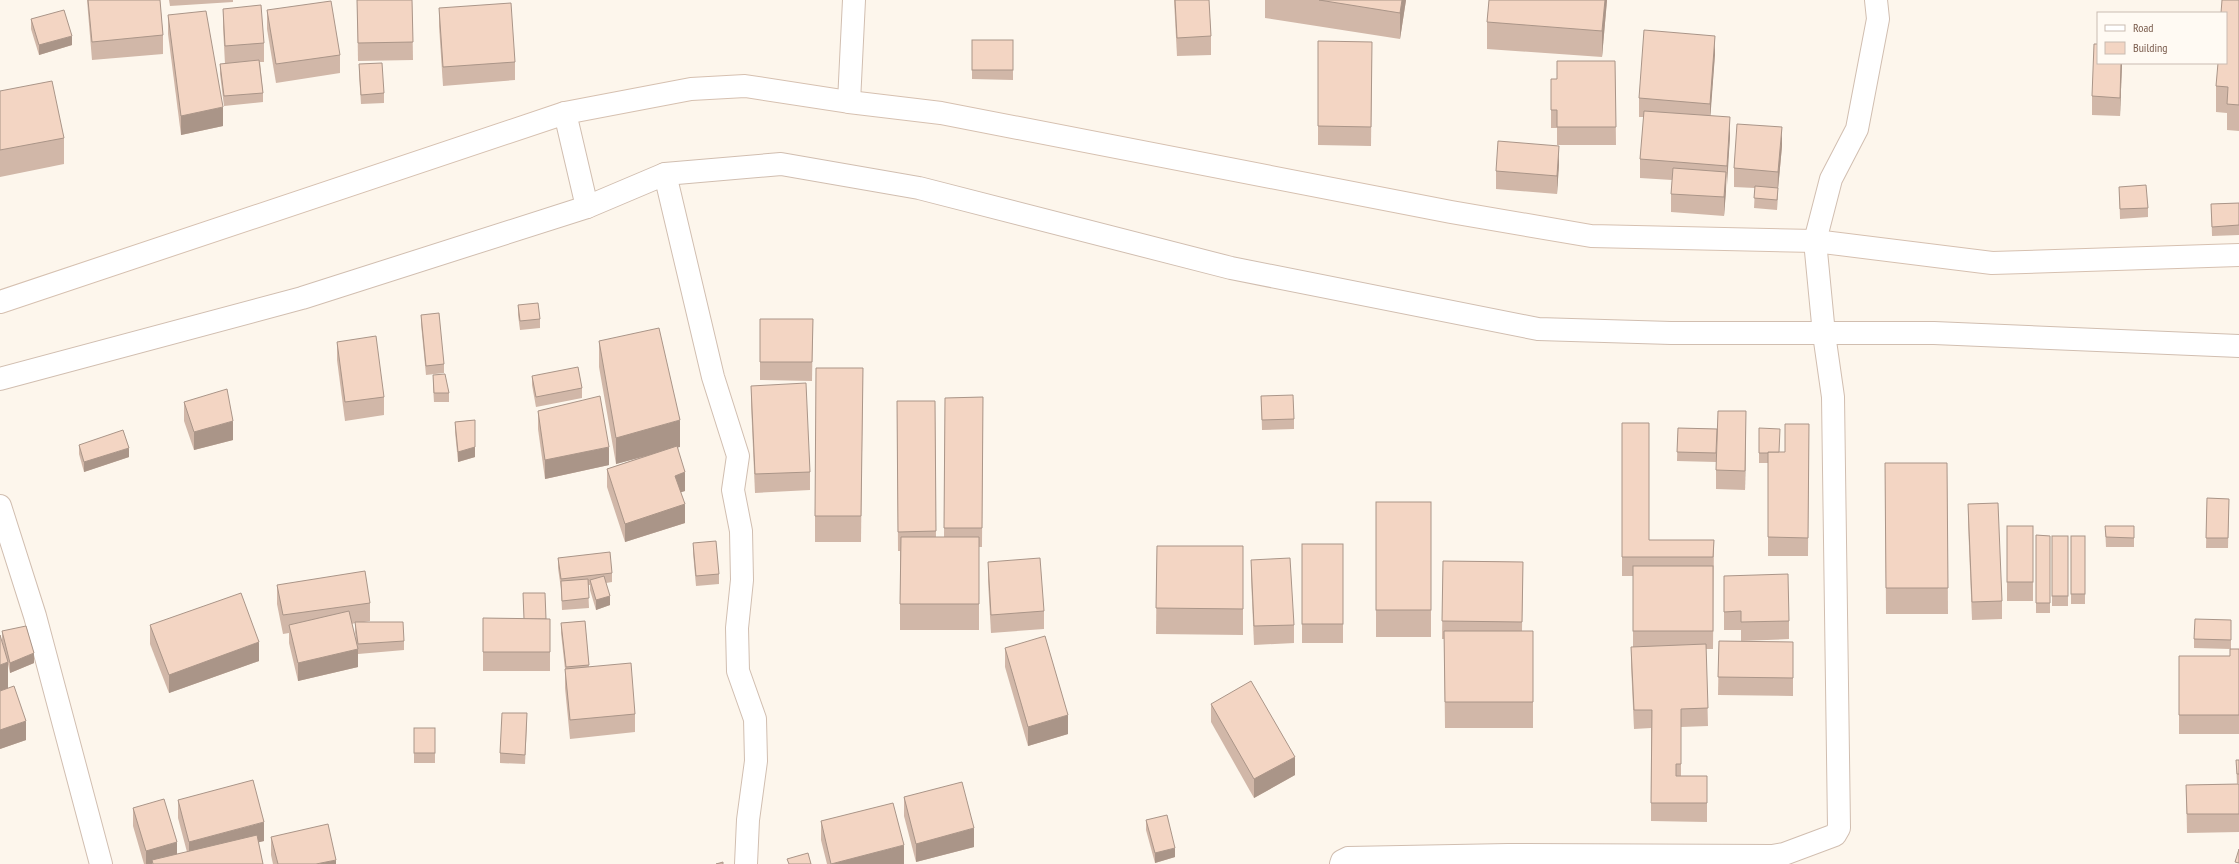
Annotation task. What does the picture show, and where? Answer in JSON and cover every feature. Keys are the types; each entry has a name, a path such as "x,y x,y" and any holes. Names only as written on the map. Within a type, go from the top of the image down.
{"street":[{"path":"849,102 854,0"},
{"path":"1341,864 1342,861 1348,858 1508,856 1772,856 1784,854 1827,839 1835,834 1839,828 1833,397 1824,334 1815,241 1831,179 1857,129 1878,19 1876,0"},
{"path":"0,302 565,113 691,89 745,86 849,102 941,113 1451,212 1591,236 1815,241 1992,263 2239,255"},
{"path":"565,113 587,207"},
{"path":"0,379 302,298 587,207 665,174 781,164 911,187 1231,268 1538,330 1824,334 1934,333 2239,346"},
{"path":"665,174 713,377 738,456 733,490 741,531 742,580 737,628 738,671 755,719 756,733 756,761 748,820 746,864"},
{"path":"0,506 35,616 101,864"}],"building":[{"path":"88,0 160,0 163,35 92,42"},
{"path":"357,0 412,0 413,42 358,43"},
{"path":"1175,0 1209,0 1211,36 1177,38"},
{"path":"1319,0 1402,0 1400,13"},
{"path":"1489,0 1605,0 1602,31 1487,22"},
{"path":"2222,0 2239,0 2239,105 2227,104 2228,87 2216,86 2218,64 2227,64 2227,12 2221,12"},
{"path":"331,1 340,55 276,64 267,10"},
{"path":"511,3 515,62 443,67 439,8"},
{"path":"261,5 264,43 225,46 223,9"},
{"path":"64,10 72,36 39,45 31,19"},
{"path":"206,11 223,107 181,116 168,15"},
{"path":"1644,30 1715,36 1710,104 1639,98"},
{"path":"972,40 1013,40 1013,70 972,70"},
{"path":"1318,41 1372,42 1371,127 1318,126"},
{"path":"2094,44 2097,44 2097,64 2121,64 2120,98 2092,96"},
{"path":"259,60 263,93 224,96 220,64"},
{"path":"1557,61 1615,61 1616,127 1557,127 1557,110 1551,110 1551,79 1557,79"},
{"path":"382,63 384,93 361,95 359,64"},
{"path":"52,81 64,138 0,150 0,91"},
{"path":"1644,111 1730,117 1727,166 1640,159"},
{"path":"1737,124 1782,127 1778,172 1734,168"},
{"path":"1498,141 1559,146 1557,176 1496,171"},
{"path":"1673,168 1726,172 1724,197 1671,194"},
{"path":"2146,185 2148,208 2120,209 2119,187"},
{"path":"1755,186 1778,188 1777,200 1754,198"},
{"path":"2239,203 2239,225 2212,227 2211,204"},
{"path":"538,303 540,319 520,321 518,305"},
{"path":"439,313 444,364 426,366 421,315"},
{"path":"760,319 813,319 812,362 760,362"},
{"path":"659,328 680,420 616,438 599,341"},
{"path":"376,336 384,397 345,402 337,342"},
{"path":"578,367 582,388 536,397 532,376"},
{"path":"816,368 863,368 861,516 815,516"},
{"path":"445,374 449,393 434,393 433,375"},
{"path":"806,383 810,472 755,474 751,386"},
{"path":"227,389 233,421 194,432 184,402"},
{"path":"1293,395 1294,419 1262,420 1261,396"},
{"path":"600,396 609,447 545,460 538,411"},
{"path":"983,397 982,528 944,528 945,398"},
{"path":"897,401 935,401 936,531 898,532"},
{"path":"1718,411 1746,411 1745,471 1716,470"},
{"path":"475,420 475,447 458,452 455,422"},
{"path":"1622,423 1649,423 1649,540 1714,540 1713,557 1622,557"},
{"path":"1785,424 1809,424 1808,538 1768,537 1768,452 1785,452"},
{"path":"1678,428 1717,429 1716,453 1677,452"},
{"path":"1759,428 1780,429 1779,452 1759,453"},
{"path":"123,430 129,448 84,462 79,445"},
{"path":"677,446 685,472 675,476 685,504 625,524 607,469"},
{"path":"1885,463 1947,463 1948,588 1886,588"},
{"path":"2207,498 2229,499 2228,538 2206,538"},
{"path":"1376,502 1431,502 1431,610 1376,610"},
{"path":"1998,503 2002,601 1972,602 1968,504"},
{"path":"2007,526 2033,526 2033,582 2007,582"},
{"path":"2105,526 2134,526 2134,538 2106,537"},
{"path":"2036,535 2050,536 2050,603 2036,603"},
{"path":"2052,536 2068,536 2068,596 2052,596"},
{"path":"2071,536 2085,536 2085,594 2071,594"},
{"path":"901,537 979,537 979,604 900,604"},
{"path":"716,541 719,574 696,576 693,543"},
{"path":"1302,544 1343,544 1343,624 1302,624"},
{"path":"1157,546 1243,546 1243,609 1156,608"},
{"path":"610,552 612,573 561,579 558,558"},
{"path":"1040,558 1044,611 991,615 988,562"},
{"path":"1290,558 1294,625 1254,626 1251,560"},
{"path":"1443,561 1523,562 1522,622 1442,621"},
{"path":"1633,566 1713,566 1713,631 1633,631"},
{"path":"365,571 370,603 283,615 277,585"},
{"path":"1788,574 1789,621 1741,622 1741,611 1724,612 1724,576"},
{"path":"604,576 610,596 596,600 590,580"},
{"path":"588,579 589,598 562,601 561,581"},
{"path":"241,593 259,642 169,675 150,625"},
{"path":"523,593 545,593 546,619 524,619"},
{"path":"349,611 358,649 298,663 289,625"},
{"path":"483,618 550,619 550,652 483,652"},
{"path":"2195,619 2231,620 2231,640 2194,639"},
{"path":"585,621 589,665 566,667 561,623"},
{"path":"355,622 403,622 404,641 358,644"},
{"path":"26,626 34,653 10,663 2,631"},
{"path":"1444,631 1533,631 1533,702 1445,702"},
{"path":"0,635 8,662 0,665"},
{"path":"1045,636 1068,715 1028,727 1005,648"},
{"path":"1719,641 1793,642 1793,678 1718,677"},
{"path":"1706,644 1708,708 1681,709 1681,764 1676,764 1676,776 1707,776 1707,803 1651,803 1652,710 1634,710 1631,647"},
{"path":"2230,649 2239,649 2239,715 2179,715 2179,656 2230,656"},
{"path":"631,663 635,714 570,720 565,669"},
{"path":"1251,681 1295,757 1254,779 1211,704"},
{"path":"14,686 26,721 0,730 0,691"},
{"path":"502,713 527,713 525,755 500,753"},
{"path":"414,728 435,728 435,753 414,753"},
{"path":"2236,760 2239,760 2239,774 2237,774"},
{"path":"253,780 264,822 189,842 178,800"},
{"path":"962,782 974,828 916,844 904,797"},
{"path":"2239,784 2239,814 2187,814 2186,785"},
{"path":"164,799 177,842 146,851 133,808"},
{"path":"893,803 904,845 831,864 821,821"},
{"path":"1167,815 1175,848 1155,853 1146,820"},
{"path":"328,824 336,860 316,864 278,864 271,837"},
{"path":"257,835 263,864 153,864 152,860"},
{"path":"2239,849 2239,863 2235,862"},
{"path":"808,853 811,864 789,864 787,859"}]}
